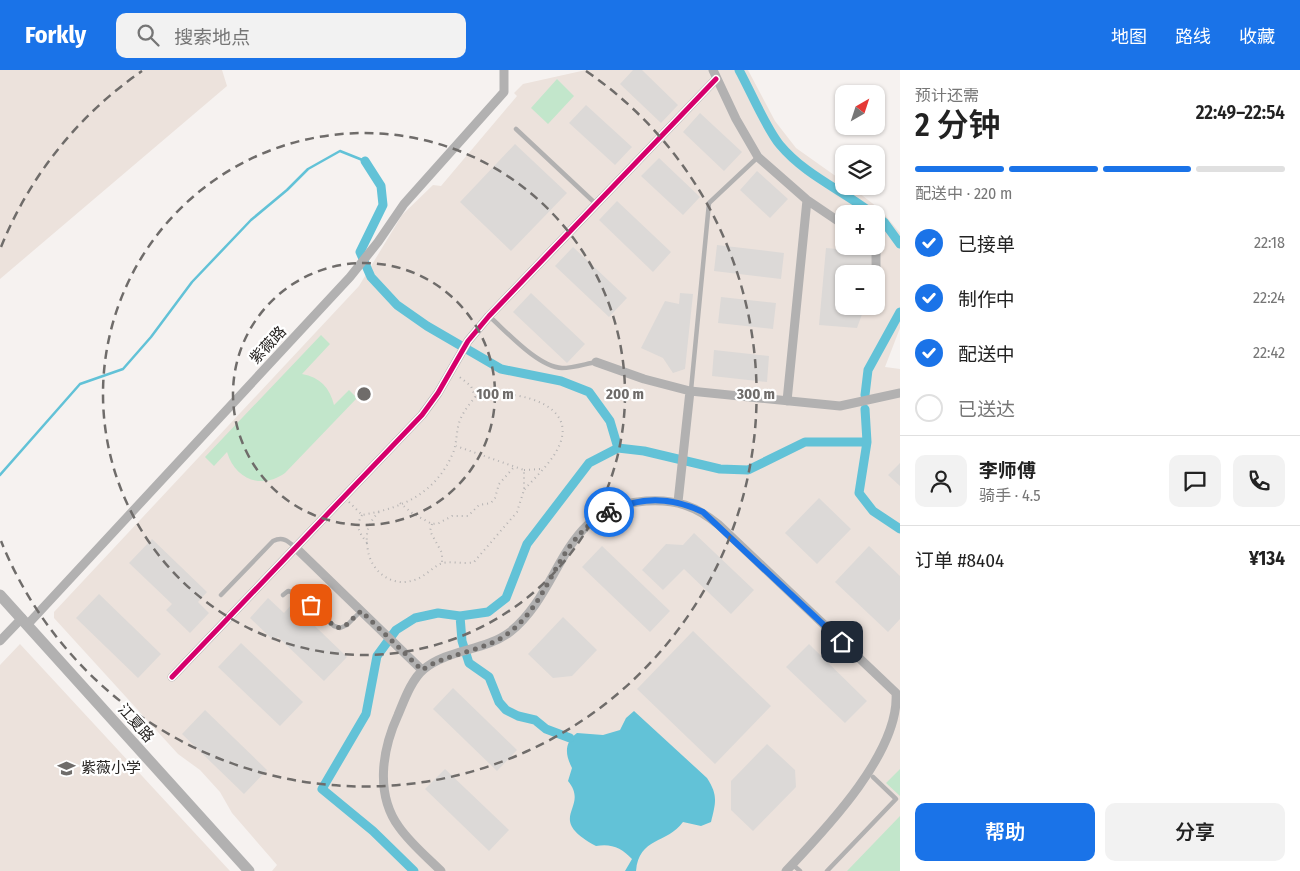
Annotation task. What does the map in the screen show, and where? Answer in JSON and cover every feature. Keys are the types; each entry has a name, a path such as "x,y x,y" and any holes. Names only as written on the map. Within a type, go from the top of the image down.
{"street":[{"name":"紫薇路","path":"0,641 25,621 350,277 378,242 404,204 504,92 504,70"},
{"path":"172,677 422,415 451,372 468,341 714,74 758,156 807,200 835,219"},
{"path":"787,401 807,200"},
{"path":"596,362 644,379 690,391 787,401 840,406 900,393"},
{"path":"678,502 690,391"},
{"path":"441,871 399,827 390,810 385,790 385,752 408,692 422,670 432,664 494,642 510,632 536,603 576,536 582,530 601,516 623,505 661,500 678,502 703,512 898,691 900,705 896,730 886,754 873,777 789,868"},
{"path":"296,548 422,670"},
{"name":"江夏路","path":"0,595 249,871"}],"lane":[{"path":"516,129 596,204"},
{"path":"690,391 709,203 758,156"},
{"path":"490,316 539,360 551,366 562,368 596,362"},
{"path":"221,595 274,541 279,538 287,540 296,548"},
{"path":"283,595 288,591 299,594 334,626 340,628 361,611"},
{"path":"827,871 896,799 873,777"},
{"path":"789,868 800,871"}],"path":[{"path":"451,372 465,379 475,397"},
{"path":"367,543 358,530 357,522 362,515 379,512 400,504 424,494 432,486 441,475 456,446 463,413 475,397 489,394 538,400 559,417 563,428 558,449 524,490"},
{"path":"456,446 524,470 542,469"},
{"path":"400,504 412,514 432,524 439,523 452,516 468,516 480,505 491,503 495,498 499,484 514,467"},
{"path":"379,512 370,521 366,532 370,561 378,573 392,580 407,582 418,579 442,563 465,565 474,562 517,512 524,490 524,470"},
{"path":"344,497 362,515"},
{"path":"432,524 430,531 442,553 442,563"}],"shaded area":[{"path":"0,70 222,70 227,86 0,279"},
{"path":"586,70 748,70 775,121 796,148 835,176 835,195 862,195 875,205 835,205 835,255 885,255 885,215 900,233 900,328 885,367 900,369 900,871 272,871 277,865 232,813 220,792 200,770 178,754 54,618 54,612 359,286 402,215 433,185 441,186 517,96 514,93 523,84"},
{"name":"紫薇小学","path":"20,644 230,871 0,871 0,665"}],"green space":[{"path":"557,79 574,96 548,124 531,108"},
{"path":"321,335 330,344 302,374 308,375 323,384 330,393 334,405 349,390 357,398 285,473 276,478 267,481 250,479 236,469 227,452 214,466 205,457"},
{"path":"900,769 900,796 886,783"},
{"path":"900,816 900,871 847,871"}],"water":[{"path":"634,711 707,778 713,789 715,804 711,822 701,826 683,822 677,829 648,846 642,852 636,871 625,871 632,859 628,855 620,849 611,846 596,846 573,828 570,820 575,799 574,791 568,781 572,768 567,749 570,741 577,733 603,735 620,730 626,718"}],"building":[{"path":"633,70 642,70 678,105 661,123 620,84"},
{"path":"586,105 632,147 615,165 569,123"},
{"path":"700,113 742,152 724,171 683,132"},
{"path":"515,144 567,193 511,251 460,202"},
{"path":"659,158 700,197 683,215 641,176"},
{"path":"757,171 788,199 770,218 740,190"},
{"path":"617,201 671,252 653,272 599,220"},
{"path":"717,245 784,253 781,279 714,271"},
{"path":"573,247 627,298 609,317 555,266"},
{"path":"826,248 835,249 835,255 872,255 871,265 835,265 835,315 862,315 857,328 819,325"},
{"path":"531,293 585,344 567,363 513,312"},
{"path":"680,293 693,294 685,369 673,373 663,358 641,348 665,301 679,304"},
{"path":"721,297 776,303 773,329 718,323"},
{"path":"714,350 769,356 767,382 712,376"},
{"path":"900,463 900,486 888,475"},
{"path":"819,498 851,529 817,564 785,533"},
{"path":"694,533 754,590 731,614 684,569 663,590 642,570 666,544 683,545"},
{"path":"152,539 207,592 198,602 209,613 190,633 166,610 172,604 129,563"},
{"path":"602,546 670,611 650,632 582,567"},
{"path":"869,546 900,576 900,619 888,632 835,582"},
{"path":"99,594 161,654 138,678 76,618"},
{"path":"268,598 284,613 292,604 347,657 324,681 278,637 274,641 250,618"},
{"path":"563,617 597,650 572,676 553,678 528,654"},
{"path":"693,631 771,706 715,764 637,689"},
{"path":"241,643 303,702 280,726 218,667"},
{"path":"809,644 867,701 845,723 786,667"},
{"path":"453,688 517,750 497,771 433,709"},
{"path":"205,710 267,770 244,794 182,734"},
{"path":"767,744 795,770 796,787 753,831 731,810 731,781"},
{"path":"445,769 509,830 489,851 425,789"}],"waterway":[{"path":"739,70 764,119 780,145 812,174 861,205"},
{"path":"0,475 80,384 123,369 151,337 192,282 251,220 287,190 308,169 340,151 365,161"},
{"path":"365,161 381,186 383,205 360,252 371,277 397,305 427,326 501,369 561,381 589,392 610,421 618,448"},
{"path":"885,223 900,244"},
{"path":"865,395 868,370 900,312"},
{"path":"865,409 867,442 859,493 873,511 900,529"},
{"path":"414,871 373,831 322,789 366,714 377,656 396,630 415,618 438,613 460,616 488,612 506,598 527,544 589,463 618,448 644,451 720,469 748,470 805,442 867,442"},
{"path":"460,616 462,641 469,663 489,677 499,702 506,710 518,716 535,720 546,729 570,738"}],"cycle path":[{"path":"172,677 422,415 438,393 468,341 489,316 716,79"}],"way so far":[{"path":"311,605 334,626 340,628 361,611 422,670 446,658 494,642 510,632 536,603 566,549 582,530 609,512"}],"place":[{"name":"紫薇小学","path":"67,768"}],"route":[{"path":"609,512 623,505 661,500 689,505 703,512 842,642"}]}
